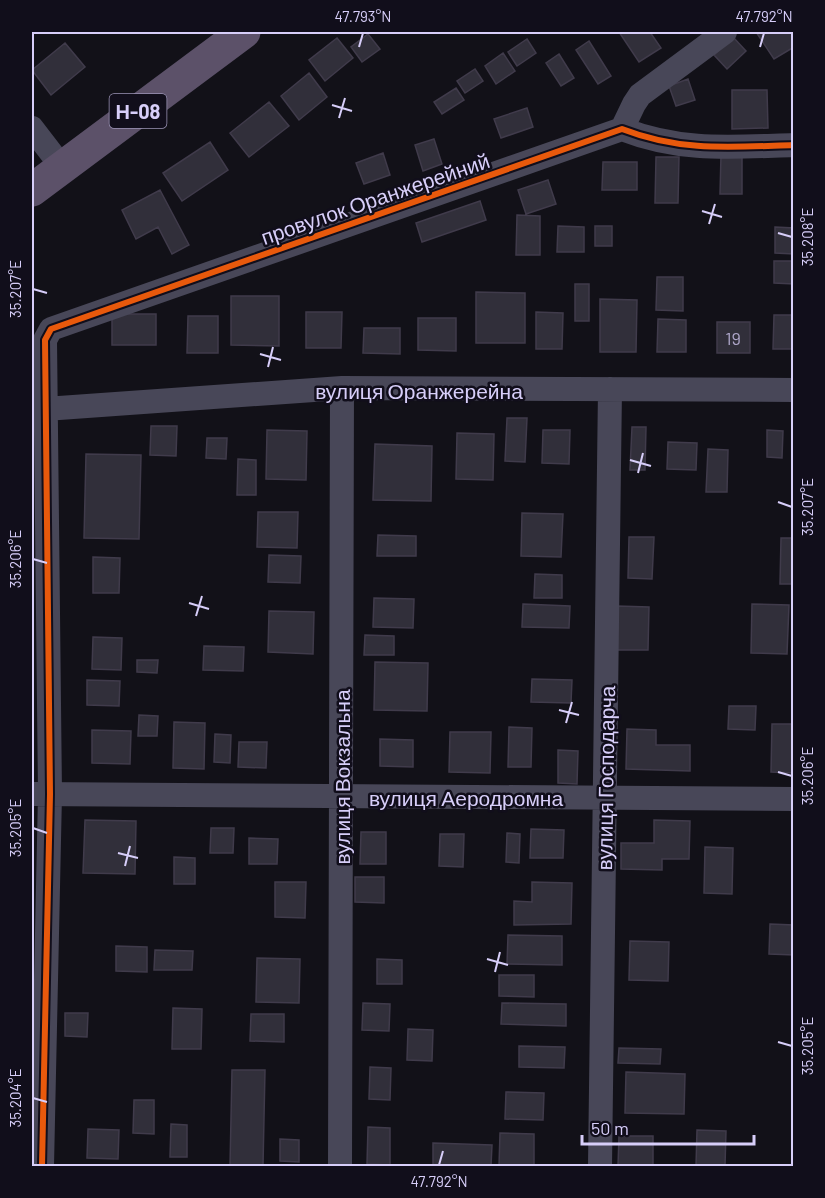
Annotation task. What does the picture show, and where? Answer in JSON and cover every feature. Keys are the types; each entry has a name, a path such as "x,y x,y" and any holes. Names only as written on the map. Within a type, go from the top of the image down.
{"main road":[{"name":"Н-08","path":"32,190 244,32"}],"street":[{"path":"726,32 647,89 634,104 622,129 643,138 670,144 709,148 794,145"},
{"path":"32,128 62,167"},
{"name":"провулок Оранжерейний","path":"42,1167 41,794 45,340 51,329 622,129"},
{"name":"вулиця Оранжерейна","path":"45,409 342,388 794,390"},
{"name":"вулиця Вокзальна","path":"340,1167 342,388"},
{"name":"вулиця Господарча","path":"600,1167 610,389"},
{"name":"вулиця Аеродромна","path":"41,794 794,799"}],"building":[{"path":"619,32 650,32 661,48 639,62"},
{"path":"756,32 794,32 794,47 774,59"},
{"path":"368,34 380,49 362,62 351,47"},
{"path":"733,37 746,51 727,69 714,55"},
{"path":"337,38 353,58 325,81 309,60"},
{"path":"527,39 536,53 517,66 508,52"},
{"path":"589,41 611,76 598,84 576,50"},
{"path":"65,43 85,67 51,95 32,70"},
{"path":"503,53 515,71 496,84 485,66"},
{"path":"559,54 574,78 561,86 546,63"},
{"path":"475,69 483,81 465,93 457,81"},
{"path":"309,73 327,97 299,120 281,96"},
{"path":"688,79 695,100 676,106 669,86"},
{"path":"456,88 464,100 442,114 434,102"},
{"path":"732,90 767,90 768,128 732,129"},
{"path":"269,102 289,126 249,157 230,133"},
{"path":"527,108 533,127 501,138 494,119"},
{"path":"434,139 442,164 423,171 415,145"},
{"path":"210,142 228,170 182,201 163,173"},
{"path":"383,153 390,175 364,184 356,163"},
{"path":"721,155 742,155 742,194 720,194"},
{"path":"656,157 679,157 678,203 655,203"},
{"path":"603,162 637,162 637,190 602,190"},
{"path":"548,180 556,204 526,214 518,190"},
{"path":"160,190 189,245 172,254 158,227 136,239 122,210"},
{"path":"480,201 486,220 422,242 416,223"},
{"path":"517,215 540,216 540,255 516,255"},
{"path":"558,226 584,227 584,252 557,252"},
{"path":"595,226 612,226 612,246 595,246"},
{"path":"775,227 794,228 794,254 775,253"},
{"path":"774,261 794,261 794,284 774,283"},
{"path":"657,277 683,277 683,311 656,310"},
{"path":"575,284 589,284 589,321 575,321"},
{"path":"476,292 525,293 525,343 476,343"},
{"path":"231,296 279,296 279,346 231,345"},
{"path":"600,299 637,300 636,352 600,352"},
{"path":"306,312 342,312 341,348 306,348"},
{"path":"536,312 563,313 562,349 536,349"},
{"path":"112,314 156,314 156,345 112,345"},
{"path":"774,315 794,315 794,349 773,349"},
{"path":"188,316 218,316 218,353 187,353"},
{"path":"418,318 456,318 456,351 418,350"},
{"path":"658,319 686,320 686,352 657,352"},
{"path":"717,322 750,322 750,353 717,353"},
{"path":"364,328 400,328 400,354 363,353"},
{"path":"507,418 527,418 525,462 505,461"},
{"path":"151,426 177,426 176,456 150,455"},
{"path":"632,427 646,427 645,470 630,470"},
{"path":"267,430 307,431 306,480 266,479"},
{"path":"543,430 570,430 569,464 542,463"},
{"path":"767,430 783,431 782,458 767,457"},
{"path":"457,433 494,434 493,480 456,479"},
{"path":"207,438 227,438 226,459 206,458"},
{"path":"668,442 697,443 696,470 667,469"},
{"path":"375,444 432,446 431,501 373,500"},
{"path":"708,449 728,450 727,492 706,492"},
{"path":"86,454 141,455 139,539 84,538"},
{"path":"238,459 256,460 256,495 237,495"},
{"path":"258,512 298,512 297,548 257,547"},
{"path":"522,513 563,514 561,557 521,556"},
{"path":"378,535 416,536 416,556 377,556"},
{"path":"629,537 654,537 652,579 628,578"},
{"path":"781,538 794,538 794,584 780,584"},
{"path":"269,555 301,556 300,583 268,582"},
{"path":"93,557 120,558 119,593 93,593"},
{"path":"535,574 562,575 562,598 534,598"},
{"path":"374,598 414,599 413,628 373,627"},
{"path":"523,604 570,606 569,628 522,627"},
{"path":"752,604 789,605 787,654 751,653"},
{"path":"617,606 649,607 648,650 616,650"},
{"path":"269,611 314,612 313,654 268,652"},
{"path":"365,635 394,636 394,655 364,655"},
{"path":"93,637 122,638 121,670 92,669"},
{"path":"204,646 244,647 243,671 203,670"},
{"path":"137,660 158,660 157,673 137,672"},
{"path":"375,662 428,663 427,711 374,710"},
{"path":"532,679 572,680 571,703 531,702"},
{"path":"87,680 120,681 119,706 87,705"},
{"path":"729,706 756,706 755,730 728,729"},
{"path":"139,715 158,716 157,736 138,736"},
{"path":"174,722 205,723 204,769 173,768"},
{"path":"772,724 794,724 794,773 771,772"},
{"path":"509,727 532,728 531,767 508,767"},
{"path":"627,729 656,730 656,745 690,745 690,771 626,769"},
{"path":"92,730 131,731 130,764 92,763"},
{"path":"450,732 491,732 490,773 449,772"},
{"path":"215,734 231,735 230,763 214,762"},
{"path":"380,739 413,740 413,767 380,766"},
{"path":"239,742 267,742 266,768 238,767"},
{"path":"558,750 578,751 577,784 558,783"},
{"path":"85,820 136,821 135,874 83,873"},
{"path":"654,820 690,821 689,859 662,859 662,870 621,869 621,843 654,843"},
{"path":"211,828 234,828 233,853 210,853"},
{"path":"531,829 564,830 563,858 530,858"},
{"path":"361,832 386,832 386,864 360,864"},
{"path":"507,833 520,834 519,863 506,862"},
{"path":"440,834 464,834 463,867 439,866"},
{"path":"249,838 278,839 277,864 249,864"},
{"path":"705,847 733,848 732,894 704,893"},
{"path":"174,857 195,858 195,884 174,884"},
{"path":"355,877 384,877 384,903 355,902"},
{"path":"275,882 306,882 305,918 275,917"},
{"path":"532,882 572,883 571,924 514,925 514,901 532,902"},
{"path":"770,924 794,925 794,955 769,954"},
{"path":"508,935 562,936 562,965 507,964"},
{"path":"630,941 669,942 668,981 629,980"},
{"path":"116,946 147,947 147,972 116,971"},
{"path":"155,950 193,951 192,970 154,970"},
{"path":"257,958 300,959 299,1003 256,1002"},
{"path":"377,959 402,960 402,984 377,984"},
{"path":"499,975 534,975 534,997 499,996"},
{"path":"363,1003 390,1004 389,1031 362,1030"},
{"path":"502,1003 566,1004 566,1026 501,1024"},
{"path":"173,1008 202,1009 201,1049 172,1049"},
{"path":"65,1013 88,1013 87,1037 65,1036"},
{"path":"251,1014 284,1014 284,1042 250,1041"},
{"path":"408,1029 433,1030 432,1061 407,1060"},
{"path":"519,1046 565,1047 564,1068 519,1067"},
{"path":"619,1048 661,1049 660,1064 618,1063"},
{"path":"370,1067 391,1068 390,1100 369,1099"},
{"path":"232,1070 265,1070 263,1166 230,1166"},
{"path":"626,1072 685,1074 684,1114 625,1113"},
{"path":"506,1092 544,1093 543,1120 505,1119"},
{"path":"134,1100 154,1100 154,1134 133,1133"},
{"path":"171,1124 187,1125 187,1157 170,1157"},
{"path":"368,1127 390,1128 390,1165 367,1164"},
{"path":"88,1129 119,1130 118,1159 87,1158"},
{"path":"697,1130 726,1131 725,1166 696,1166"},
{"path":"500,1133 534,1134 534,1166 499,1166"},
{"path":"619,1136 653,1136 653,1166 618,1166"},
{"path":"280,1139 299,1140 299,1162 280,1161"},
{"path":"433,1143 492,1145 491,1166 433,1166"}],"cycle path":[{"path":"42,1166 50,794 45,340 51,329 622,129 686,145 727,147 794,145"}]}
